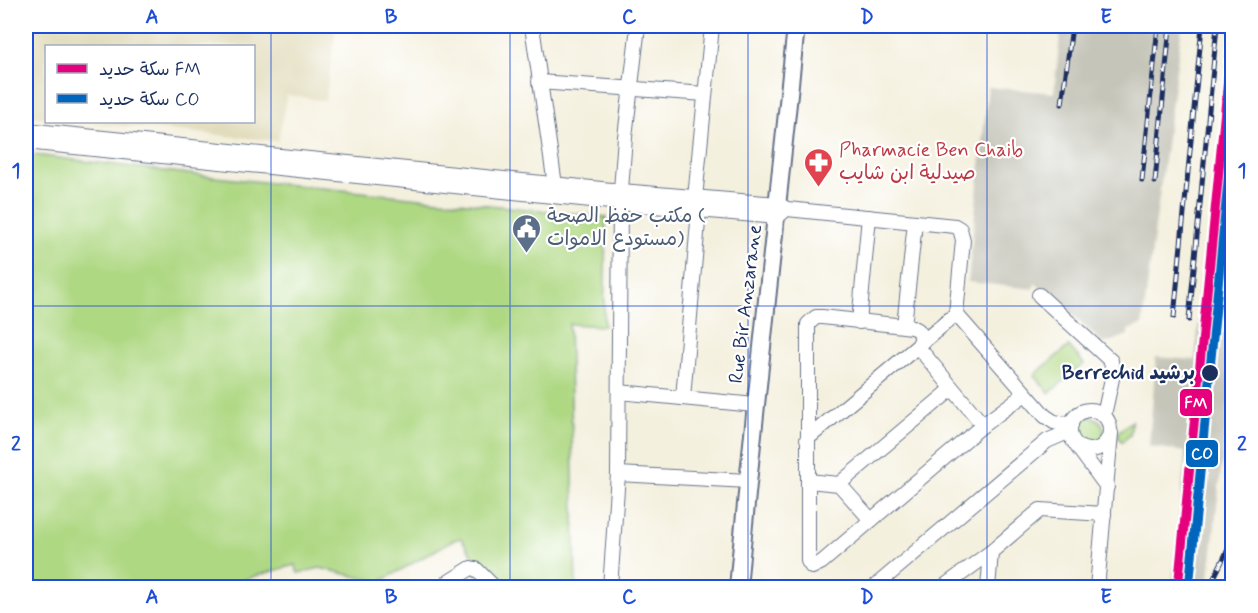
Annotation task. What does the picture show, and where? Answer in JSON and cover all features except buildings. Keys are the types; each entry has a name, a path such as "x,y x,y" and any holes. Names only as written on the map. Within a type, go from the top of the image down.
{"street":[{"path":"532,26 556,190"},
{"path":"610,588 618,474 621,197 625,137 638,26"},
{"path":"683,398 712,26"},
{"name":"Rue Bir Anzarane","path":"738,588 756,405 781,210 796,26"},
{"path":"539,82 705,94"},
{"path":"26,130 326,167"},
{"path":"26,142 326,167 697,204 869,217 955,226 960,229 962,234 956,314 807,439"},
{"path":"859,322 869,217"},
{"path":"904,326 915,222"},
{"path":"1039,295 1111,361 1113,375 1104,416"},
{"path":"956,314 1045,416 1070,428 1076,444 1107,487"},
{"path":"918,347 922,337 915,327 816,317 808,324 808,561 812,567 822,562 983,425 1025,394"},
{"path":"918,347 983,425"},
{"path":"839,484 952,389"},
{"path":"619,392 756,405"},
{"path":"873,588 1047,441 1070,428 1076,416 1085,411 1095,411 1104,416 1110,423 1111,433 1097,588"},
{"path":"1076,444 1083,450 1098,450 1107,442 1111,433"},
{"path":"618,474 748,481"},
{"path":"808,481 839,484 871,520"},
{"path":"942,588 991,552 1040,510 1104,514"},
{"path":"988,588 991,552"},
{"path":"439,588 466,570 476,569 495,588"}],"shaded area":[{"path":"26,26 336,26 325,101 287,95 278,141 96,123 255,123 255,45 45,45 45,118 26,115"},
{"path":"1061,26 1182,26 1142,325 1128,330 1128,335 1103,344 1035,283 1034,289 968,282 988,87 1054,93"},
{"path":"1203,274 1232,275 1232,372 1208,587 1172,587 1185,452 1149,446 1156,357 1195,360"}],"green space":[{"path":"26,154 205,176 606,217 604,326 569,324 576,587 506,587 472,554 461,538 453,540 380,582 320,568 298,573 295,565 226,587 26,587"},
{"path":"1069,346 1084,364 1049,393 1034,375"},
{"path":"1090,417 1100,421 1104,431 1100,441 1090,445 1080,441 1076,431 1080,421"},
{"path":"1132,421 1130,435 1122,442 1117,436 1118,432"}],"railway":[{"path":"1062,104 1072,26"},
{"path":"1142,180 1158,26"},
{"path":"1155,182 1170,26"},
{"path":"1174,317 1202,26"},
{"path":"1189,320 1217,26"},
{"path":"1187,588 1232,120"},
{"path":"1211,584 1232,541"}],"rail line":[{"name":"FM","path":"1178,588 1232,38"},
{"name":"CO","path":"1189,588 1232,140"}],"place":[{"name":"Pharmacie Ben Chaib صيدلية ابن شايب","path":"818,188"},
{"name":"مكتب حفظ الصحة ( مستودع الاموات)","path":"526,254"},
{"name":"Berrechid برشيد","path":"1210,373"}]}
